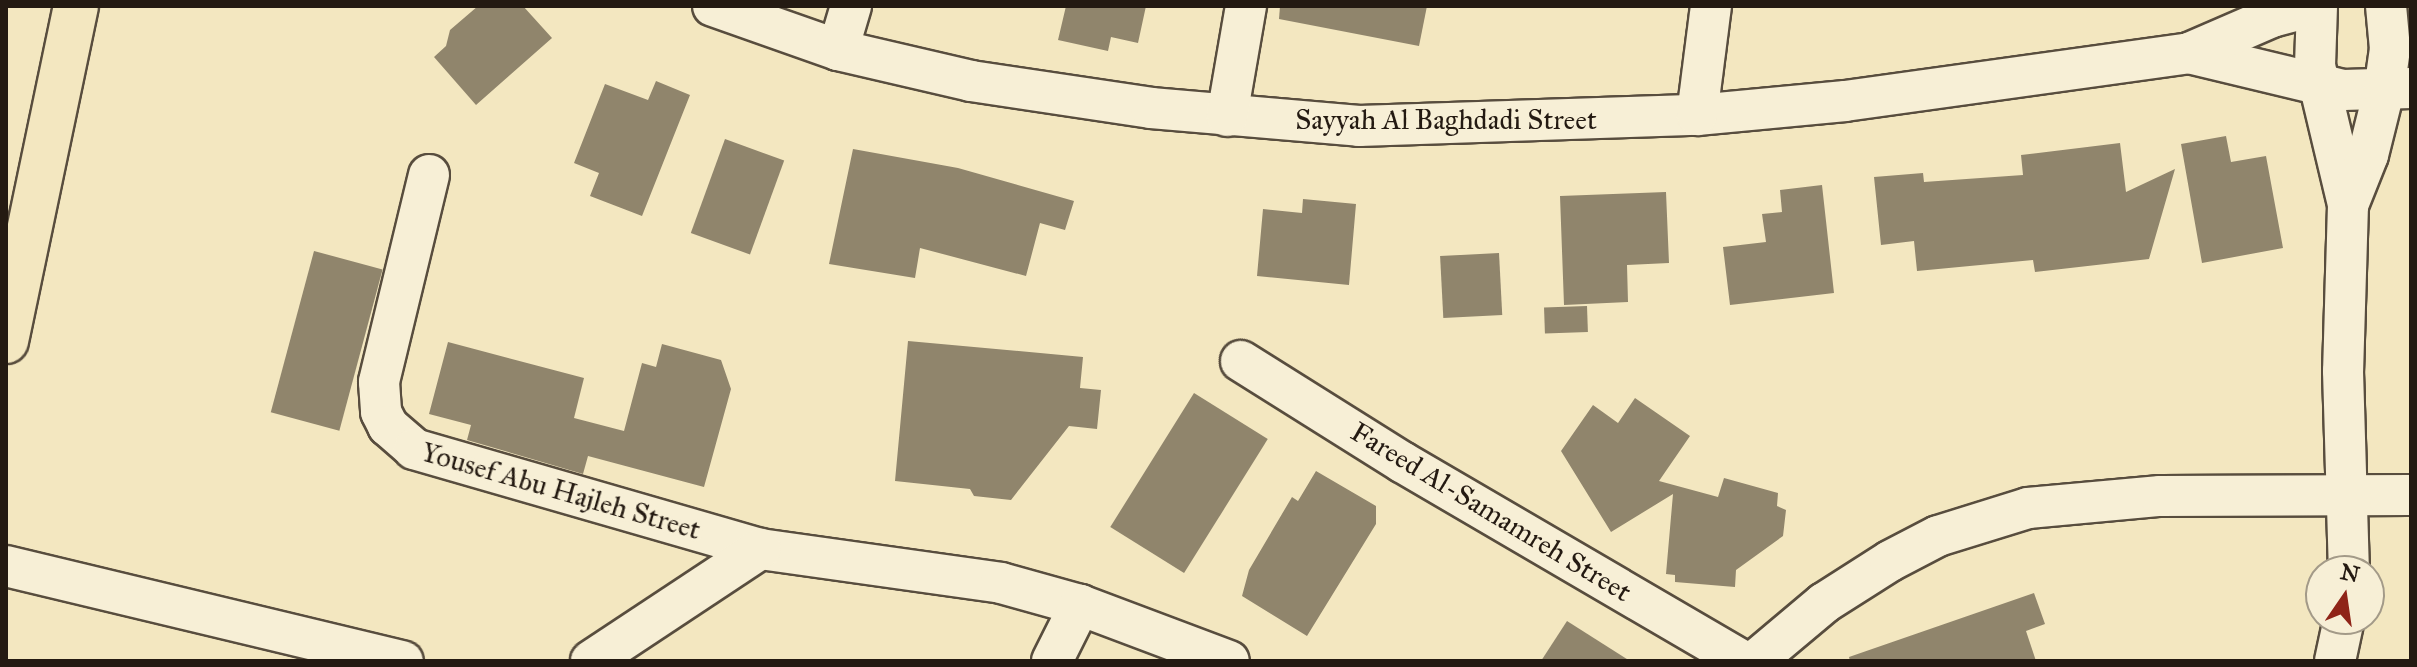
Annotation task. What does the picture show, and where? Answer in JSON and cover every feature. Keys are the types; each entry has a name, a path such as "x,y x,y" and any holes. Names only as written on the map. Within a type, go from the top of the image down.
{"main road":[{"path":"6,341 76,6"}],"street":[{"name":"Sayyah Al Baghdadi Street","path":"713,6 838,50 971,81 1227,116 1442,126 1697,115 1845,101 2189,53 2272,17 2315,6"},
{"path":"838,50 851,6"},
{"path":"1227,116 1246,6"},
{"path":"1697,115 1711,6"},
{"path":"2315,6 2313,49 2318,85 2348,205 2343,371 2350,494 2349,555"},
{"path":"2348,205 2398,90 2385,11"},
{"name":"Sayyah Al Baghdadi Street","path":"2189,53 2318,85 2398,90"},
{"name":"Yousef Abu Hajleh Street","path":"429,175 380,370 381,412 388,426 428,456 560,488 760,549 959,576 1080,605 1229,661"},
{"name":"Fareed Al-Samamreh Street","path":"1241,361 1402,462 1743,661"},
{"path":"1755,661 1824,603 1890,561 1938,536 2028,508 2160,496 2411,495"},
{"name":"Yousef Abu Hajleh Street","path":"591,661 760,549"},
{"path":"6,566 403,661"},
{"path":"1052,661 1080,605"},
{"path":"2335,661 2341,635"}],"building":[{"path":"478,6 523,6 552,38 476,105 434,57 446,46 450,30"},
{"path":"1066,6 1146,6 1138,43 1111,37 1108,51 1058,40"},
{"path":"1280,6 1427,6 1419,46 1279,19"},
{"path":"656,81 690,95 642,216 590,196 599,173 574,163 605,84 648,100"},
{"path":"2226,136 2231,162 2266,156 2283,248 2202,263 2181,144"},
{"path":"725,139 784,161 750,255 691,233"},
{"path":"2120,143 2126,192 2175,169 2149,259 2035,272 2033,260 1917,271 1914,241 1881,245 1874,177 1923,173 1924,182 2023,175 2021,155"},
{"path":"853,149 958,168 1074,201 1065,230 1040,223 1026,276 920,248 915,278 829,264"},
{"path":"1822,185 1834,293 1730,305 1723,247 1766,242 1762,214 1782,212 1780,190"},
{"path":"1666,192 1669,263 1627,265 1628,302 1564,305 1560,196"},
{"path":"1303,199 1356,204 1349,285 1257,276 1263,209 1302,213"},
{"path":"314,251 383,269 339,431 271,412"},
{"path":"1499,253 1502,315 1443,318 1440,256"},
{"path":"1587,306 1588,332 1545,333 1544,308"},
{"path":"908,341 1083,357 1080,388 1101,390 1097,429 1069,426 1011,500 974,496 970,489 895,481"},
{"path":"448,342 584,378 574,418 624,431 642,363 656,367 662,344 721,360 731,389 704,487 588,456 583,474 467,440 471,425 429,414"},
{"path":"1194,393 1268,439 1184,573 1110,527"},
{"path":"1635,398 1690,436 1659,481 1718,497 1724,478 1778,493 1777,506 1786,510 1783,536 1736,570 1735,587 1675,582 1675,575 1666,574 1673,494 1611,532 1561,451 1593,405 1618,423"},
{"path":"1316,471 1376,506 1376,524 1307,636 1242,596 1249,570 1292,497 1298,501"},
{"path":"2034,593 2045,624 2026,631 2036,661 1850,661 1849,657"},
{"path":"1567,621 1630,661 1541,661"}]}
